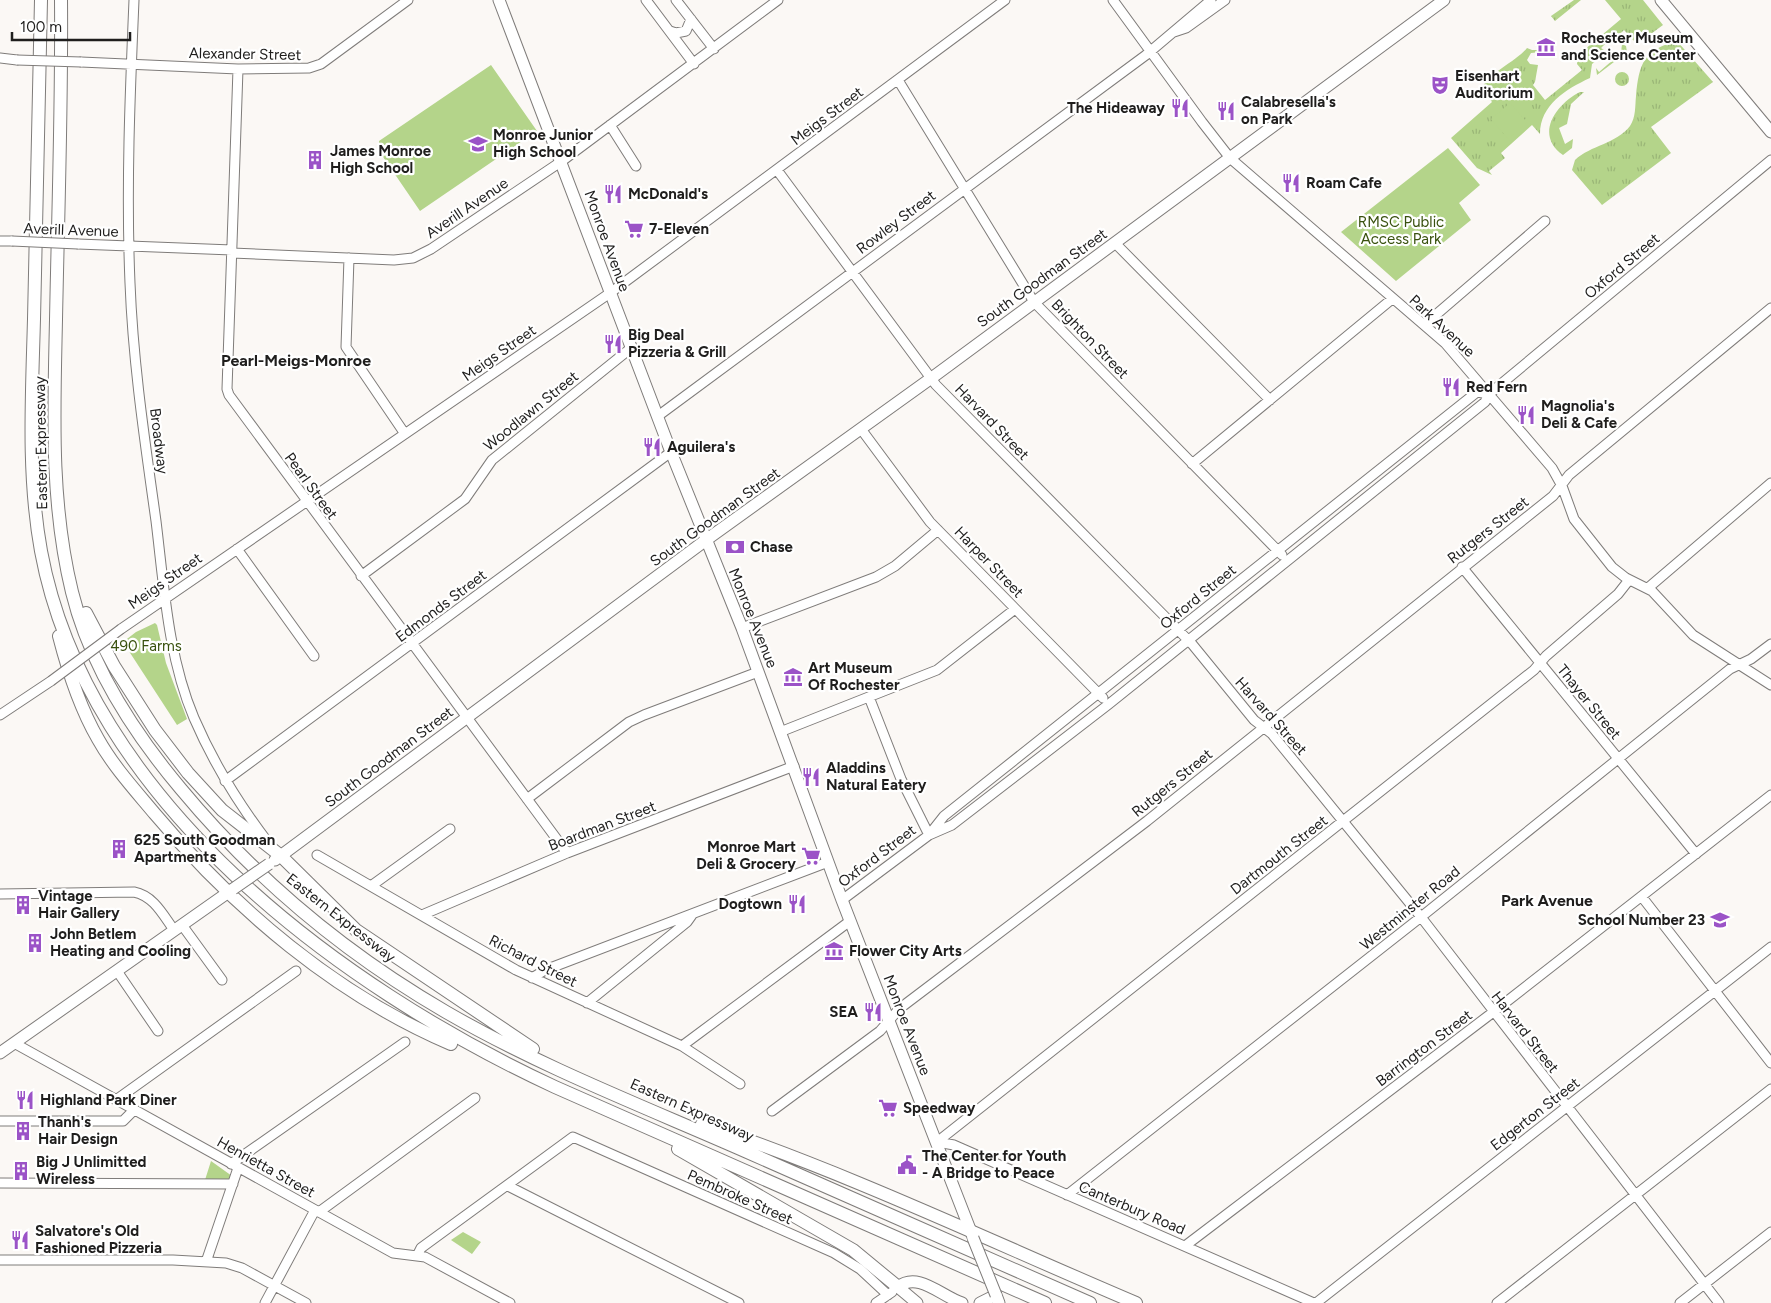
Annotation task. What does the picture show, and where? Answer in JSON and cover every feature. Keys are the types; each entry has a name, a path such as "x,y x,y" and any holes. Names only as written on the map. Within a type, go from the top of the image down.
{"highway":[{"name":"Eastern Expressway","path":"41,0 32,440 35,506 42,556 68,639 98,705 142,770 203,842 265,902 355,974 439,1029 529,1075 1045,1303"},
{"name":"Eastern Expressway","path":"61,0 62,78 54,448 57,504 66,561 85,632 102,671 123,709 172,779 240,853 314,921 396,980 482,1031 573,1075 1090,1303"},
{"path":"62,78 66,0"},
{"path":"42,556 60,641 84,710 98,739 159,819 230,891 311,962 364,999 425,1032 529,1075"},
{"path":"66,561 88,618 132,696 168,748 222,810 281,856 356,930 473,1011 573,1075"},
{"path":"626,1098 788,1154 1136,1303"},
{"path":"622,1117 853,1250 898,1287"}],"main road":[{"name":"Monroe Avenue","path":"499,0 562,161 671,452 742,628 850,921 890,1019 998,1299"},
{"name":"South Goodman Street","path":"0,1053 281,856 706,540 931,379 1444,0"},
{"path":"1661,0 1771,132"},
{"path":"918,1303 898,1287 907,1281 917,1281 962,1303"},
{"path":"980,1303 998,1299"}],"street":[{"name":"Broadway","path":"134,0 131,64 129,246 135,360 165,597 176,661 193,716 225,780 250,818 281,856"},
{"name":"Alexander Street","path":"0,58 238,69 315,67 408,0"},
{"path":"646,0 694,64"},
{"path":"676,0 714,49"},
{"name":"Averill Avenue","path":"0,241 394,260 413,258 431,249 562,161 778,0"},
{"name":"Meigs Street","path":"0,715 51,682 165,597 610,293 898,80 994,3 1005,0"},
{"name":"Park Avenue","path":"1113,0 1230,158 1449,348 1490,394 1549,465 1562,486 1567,505 1577,523 1612,567 1629,580 1648,588 1689,632 1771,685"},
{"path":"1174,32 1181,23 1211,0"},
{"path":"1174,32 1186,28 1225,0"},
{"path":"670,31 676,33 686,31 691,19"},
{"name":"Rowley Street","path":"658,416 1174,32"},
{"name":"Pearl Street","path":"238,69 227,389 229,395 306,502 567,853"},
{"name":"Brighton Street","path":"898,80 1034,302 1288,561"},
{"path":"610,125 636,166"},
{"name":"Oxford Street","path":"842,900 929,835 952,825 1189,641 1485,402 1490,394 1771,160"},
{"name":"Harvard Street","path":"777,170 931,379 1189,641 1254,720 1264,727 1343,822 1421,917 1492,1013 1719,1303"},
{"path":"1424,326 1545,221"},
{"path":"1116,243 1270,400"},
{"path":"349,258 346,347 405,434"},
{"path":"1192,464 1392,299"},
{"name":"Rutgers Street","path":"772,1111 880,1031 899,1009 1147,821 1553,496 1569,475 1771,308"},
{"name":"Woodlawn Street","path":"361,576 465,499 492,460 631,348"},
{"name":"Oxford Street","path":"929,835 944,816 1477,392 1490,394"},
{"name":"Harper Street","path":"861,429 938,530 1109,704"},
{"name":"Edmonds Street","path":"225,780 671,452"},
{"path":"1648,588 1771,483"},
{"path":"742,628 876,577 895,566 938,530"},
{"path":"237,549 314,656"},
{"name":"Thayer Street","path":"1462,567 1539,664 1696,854"},
{"name":"Dartmouth Street","path":"937,1142 1343,822 1539,664 1618,594 1629,580"},
{"path":"780,732 937,670 1015,609"},
{"name":"Westminster Road","path":"1067,1195 1421,917 1730,669 1751,659 1771,644"},
{"path":"527,799 629,722 758,672"},
{"path":"869,697 901,779 929,835"},
{"name":"Boardman Street","path":"422,915 567,853 794,766"},
{"name":"Barrington Street","path":"1185,1246 1492,1013 1771,794"},
{"path":"371,886 450,828"},
{"name":"Richard Street","path":"317,855 532,978 682,1046 740,1084"},
{"path":"532,978 545,970 828,862"},
{"path":"0,894 134,892 152,900 222,980"},
{"path":"1642,897 1770,1061"},
{"path":"587,1003 687,922 692,915"},
{"path":"682,1046 850,921"},
{"name":"Edgerton Street","path":"1315,1303 1771,947"},
{"path":"117,970 158,1031"},
{"path":"116,1100 296,970"},
{"path":"206,1262 233,1184 234,1166 405,1042"},
{"name":"Henrietta Street","path":"14,1043 393,1253 432,1260 510,1303"},
{"path":"1497,1303 1634,1194 1771,1089"},
{"path":"265,1303 317,1211 475,1098"},
{"path":"0,1122 123,1121 134,1110"},
{"name":"Pembroke Street","path":"508,1186 573,1137 834,1253 860,1269 888,1295"},
{"name":"Canterbury Road","path":"937,1142 954,1145 1315,1303"},
{"path":"0,1183 233,1184"},
{"path":"417,1256 421,1248 508,1186 740,1303"},
{"path":"1680,1303 1771,1232"},
{"path":"0,1260 206,1262 237,1266 306,1303"},
{"path":"876,1303 898,1287"}],"green space":[{"path":"1574,0 1581,0 1555,21 1551,16"},
{"path":"1605,0 1643,0 1663,25 1640,42 1635,42 1624,30 1620,34 1622,36 1614,35 1601,48 1607,52 1592,64 1590,78 1572,87 1549,106 1541,124 1540,134 1532,125 1501,153 1505,158 1489,171 1492,175 1477,168 1451,138 1492,102 1482,89 1485,83 1527,48 1541,50 1541,52 1531,53 1527,60 1530,64 1538,65 1533,85 1545,100 1582,70 1577,64 1578,55 1621,19"},
{"path":"1677,41 1713,82 1651,127 1671,153 1602,205 1572,170 1575,160 1588,151 1618,137 1630,126 1634,115 1639,75 1645,60 1657,49"},
{"path":"1622,44 1626,46 1627,52 1597,75 1596,68 1599,72 1621,53"},
{"path":"491,65 537,131 420,211 379,151 379,141"},
{"path":"1619,72 1625,72 1629,79 1625,86 1619,86 1615,82 1615,76"},
{"path":"1584,92 1571,104 1567,124 1559,128 1565,144 1573,139 1572,148 1563,155 1554,147 1549,129 1556,112 1571,97"},
{"path":"1510,103 1527,122 1508,139 1491,119"},
{"name":"RMSC Public Access Park","path":"1448,148 1480,185 1459,203 1471,220 1396,281 1341,232"},
{"name":"490 Farms","path":"155,623 166,663 187,719 177,725 123,642 136,632"},
{"path":"211,1161 232,1176 230,1181 205,1180"},
{"path":"463,1232 481,1242 472,1254 451,1240"}],"place":[{"name":"Rochester Museum and Science Center","path":"1546,47"},
{"name":"Eisenhart Auditorium","path":"1440,85"},
{"name":"The Hideaway","path":"1180,108"},
{"name":"Calabresella's on Park","path":"1226,111"},
{"name":"Monroe Junior High School","path":"478,144"},
{"name":"James Monroe High School","path":"315,160"},
{"name":"Roam Cafe","path":"1291,183"},
{"name":"McDonald's","path":"613,194"},
{"name":"7-Eleven","path":"634,229"},
{"name":"Big Deal Pizzeria & Grill","path":"613,344"},
{"name":"Red Fern","path":"1451,387"},
{"name":"Magnolia's Deli & Cafe","path":"1526,415"},
{"name":"Aguilera's","path":"652,447"},
{"name":"Chase","path":"735,547"},
{"name":"Art Museum Of Rochester","path":"793,677"},
{"name":"Aladdins Natural Eatery","path":"811,777"},
{"name":"625 South Goodman Apartments","path":"119,849"},
{"name":"Monroe Mart Deli & Grocery","path":"811,856"},
{"name":"Dogtown","path":"797,904"},
{"name":"Vintage Hair Gallery","path":"23,905"},
{"name":"School Number 23","path":"1720,920"},
{"name":"John Betlem Heating and Cooling","path":"35,943"},
{"name":"Flower City Arts","path":"834,951"},
{"name":"SEA","path":"873,1012"},
{"name":"Highland Park Diner","path":"25,1100"},
{"name":"Speedway","path":"888,1108"},
{"name":"Thanh's Hair Design","path":"23,1131"},
{"name":"The Center for Youth - A Bridge to Peace","path":"907,1165"},
{"name":"Big J Unlimitted Wireless","path":"21,1171"},
{"name":"Salvatore's Old Fashioned Pizzeria","path":"20,1240"}],"district":[{"name":"Pearl-Meigs-Monroe","path":"296,360"},
{"name":"Park Avenue","path":"1547,900"}]}
